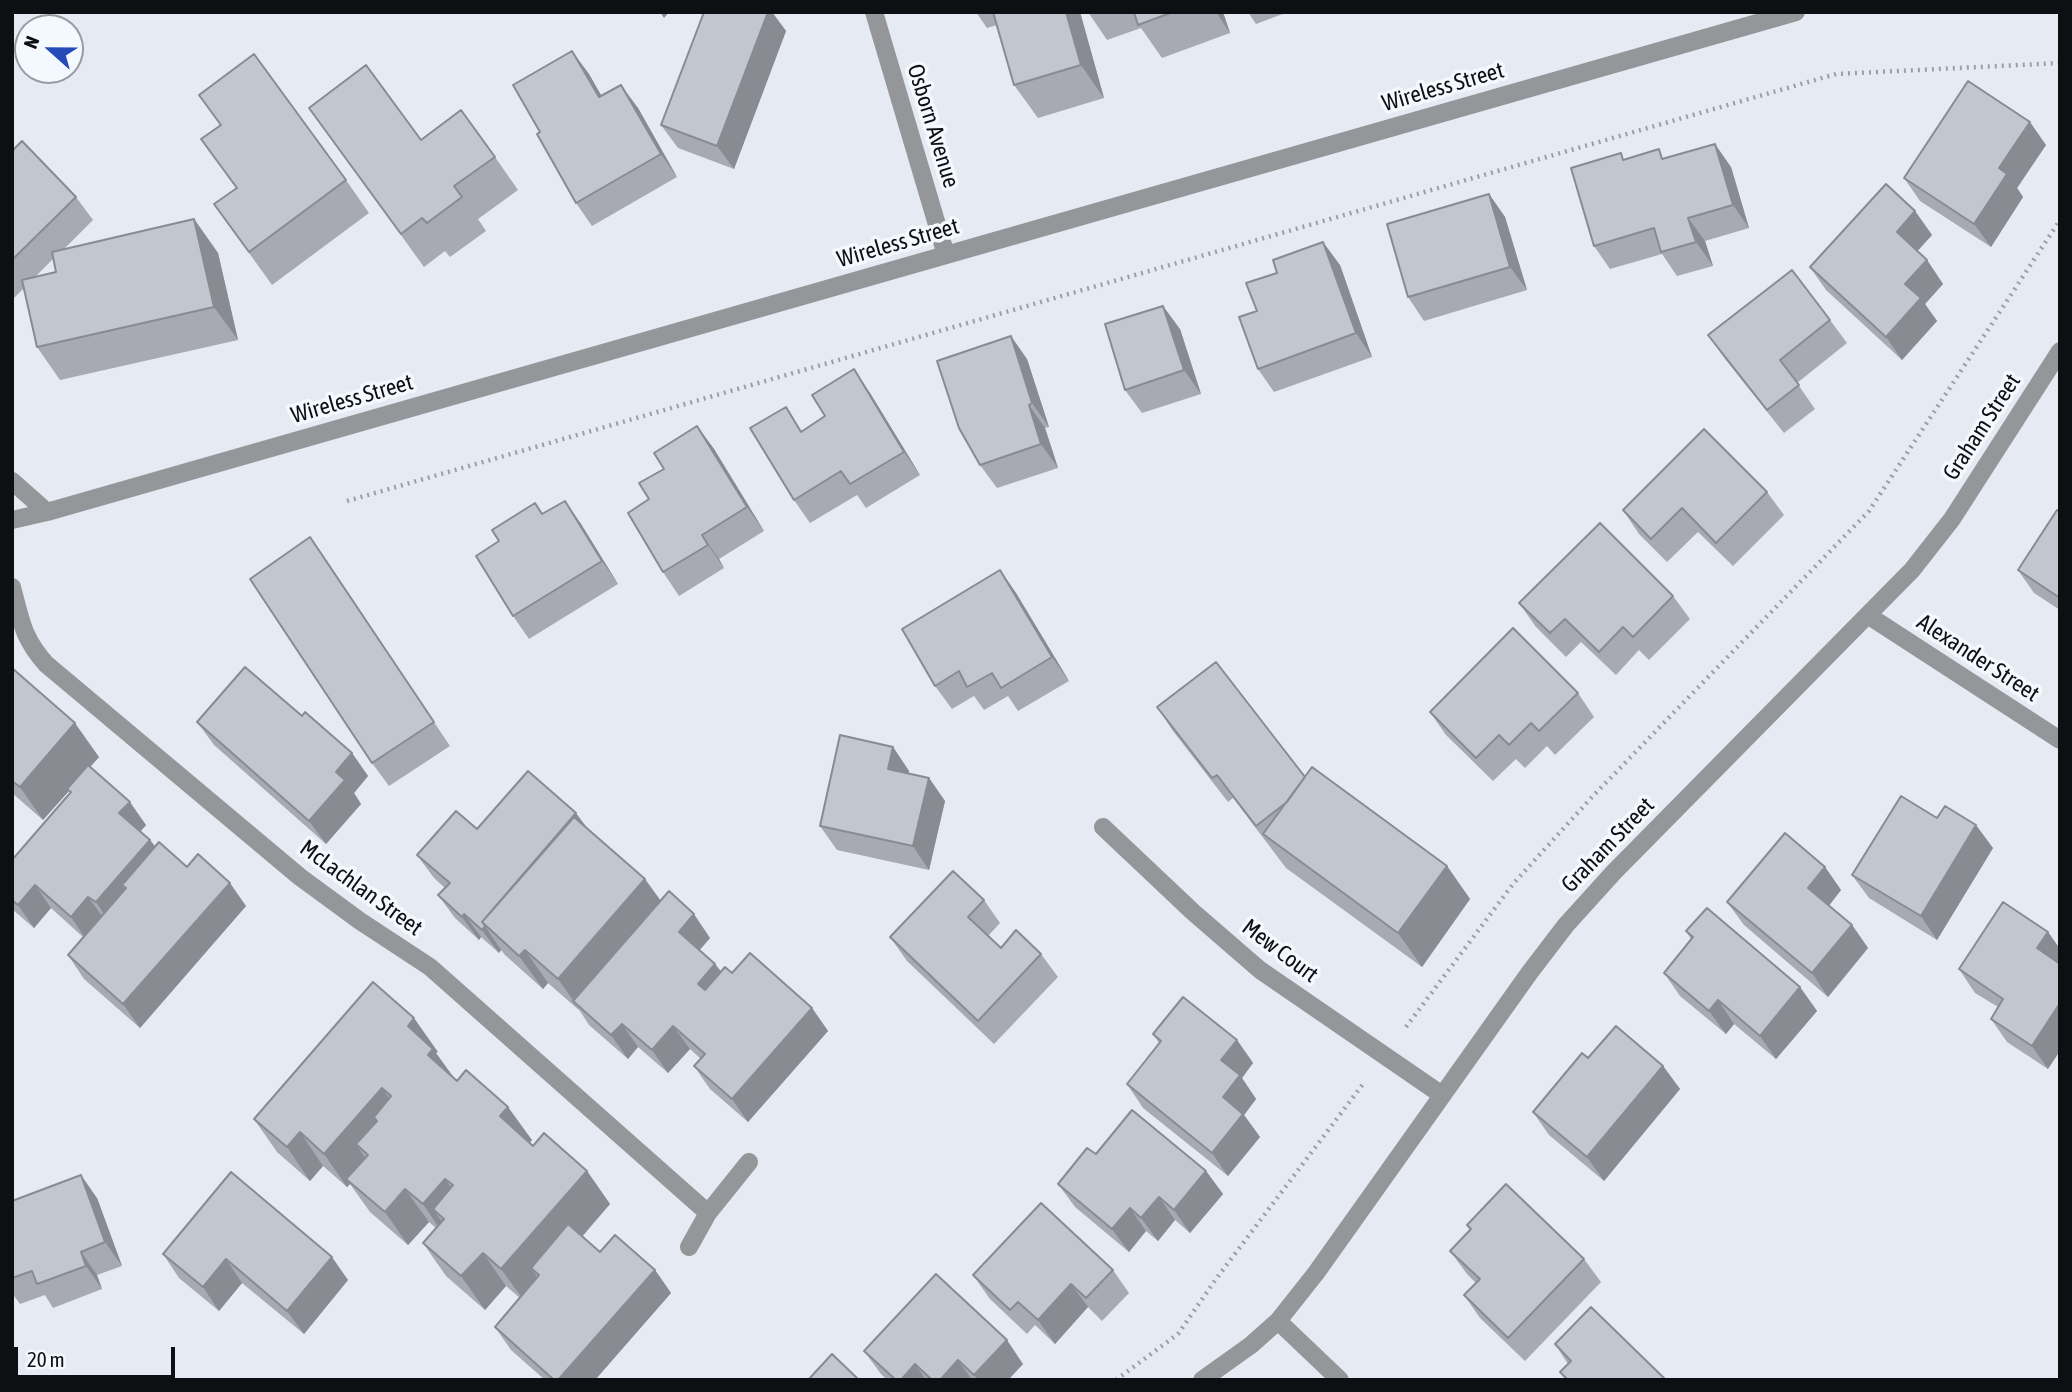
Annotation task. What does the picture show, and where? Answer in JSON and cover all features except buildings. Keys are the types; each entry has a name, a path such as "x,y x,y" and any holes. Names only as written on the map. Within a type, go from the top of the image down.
{"street":[{"name":"Osborn Avenue","path":"874,12 946,254"},
{"name":"Wireless Street","path":"12,520 1796,12"},
{"name":"Graham Street","path":"1202,1380 1251,1345 1278,1321 1316,1273 1530,972 1582,908 1912,570 1952,519 2060,351"},
{"path":"12,481 47,512"},
{"name":"McLachlan Street","path":"12,587 23,631 31,648 46,664 300,877 430,967 708,1213"},
{"name":"Alexander Street","path":"1869,617 2060,740"},
{"name":"Mew Court","path":"1103,827 1193,912 1260,970 1442,1095"},
{"path":"689,1247 708,1213 749,1162"},
{"path":"1278,1321 1339,1380"}],"path":[{"path":"348,501 1836,74 2060,63"},
{"path":"1400,1035 1513,884 1592,797 1869,511 2060,220"},
{"path":"1116,1380 1178,1334 1216,1279 1366,1080"}]}
